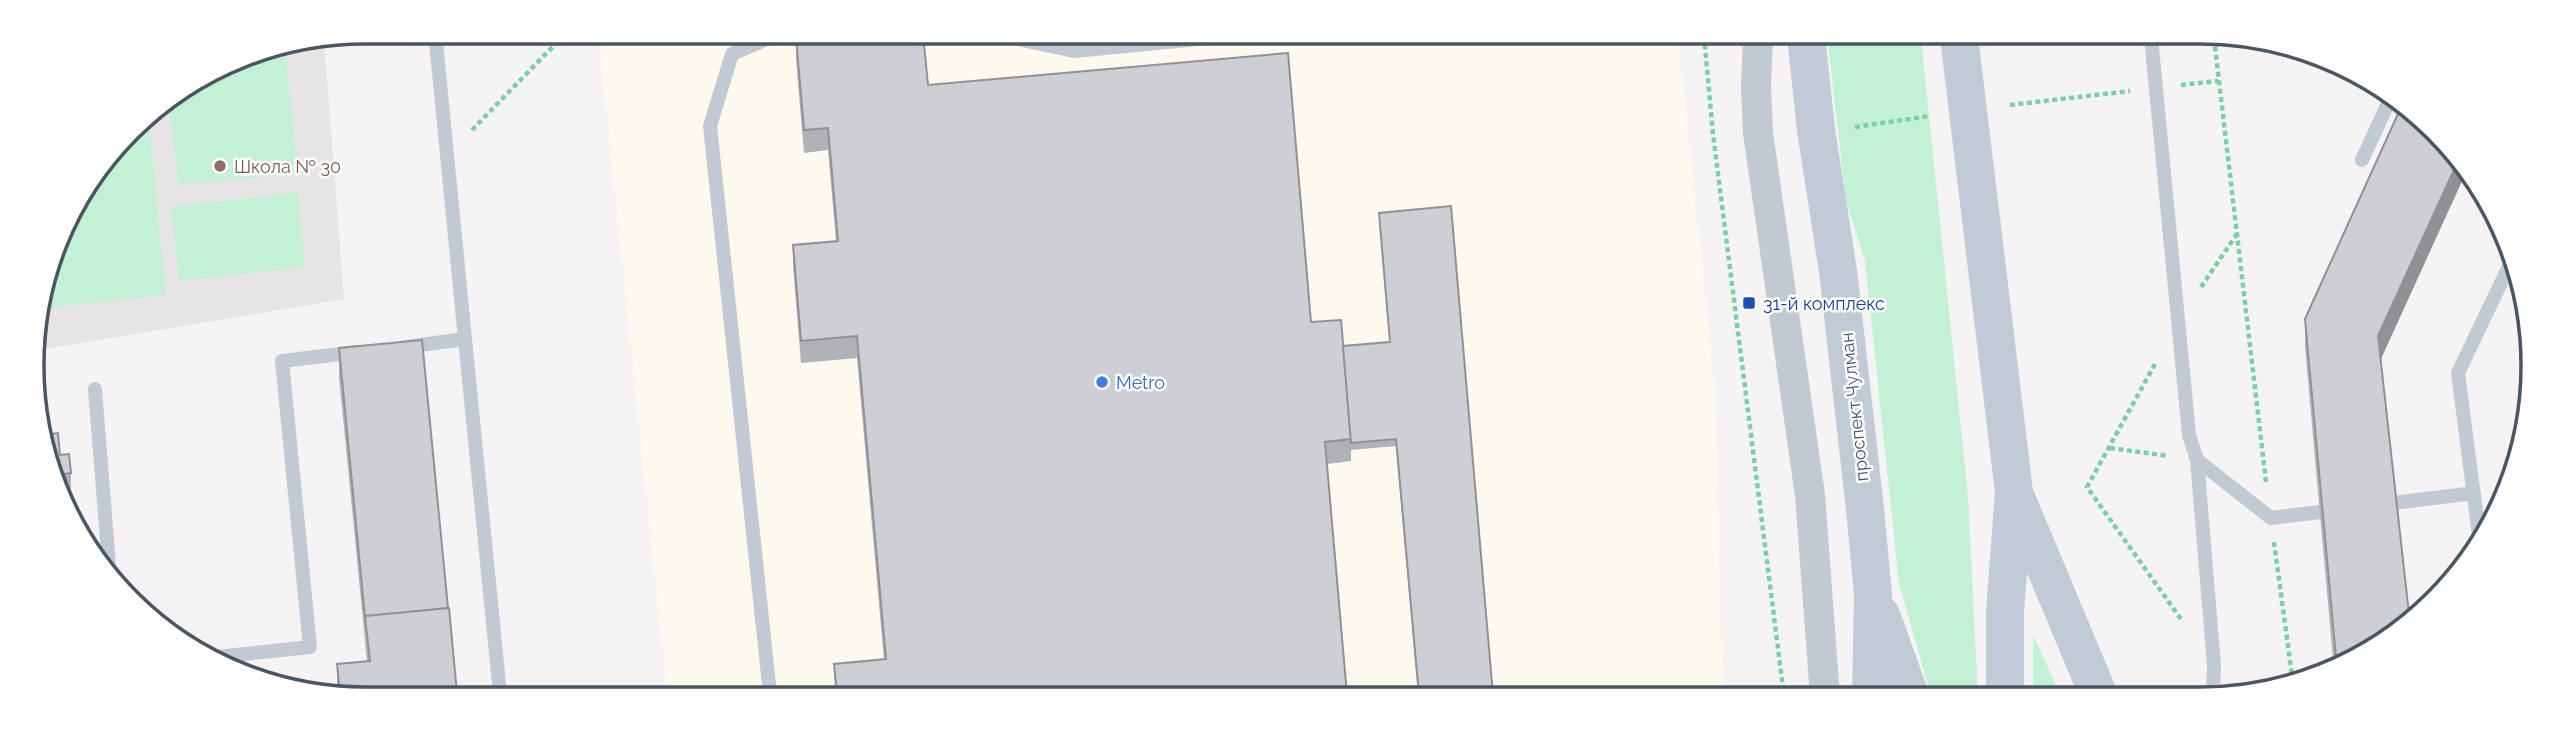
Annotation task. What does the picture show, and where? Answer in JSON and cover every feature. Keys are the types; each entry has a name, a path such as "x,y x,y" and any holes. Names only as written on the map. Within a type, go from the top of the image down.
{"main road":[{"name":"проспект Чулман","path":"1807,44 1816,130 1838,271 1873,594 1871,687"},
{"path":"1960,44 2014,492 2005,612 2006,687"},
{"path":"2014,492 2095,687"},
{"path":"1873,594 1907,687"}],"street":[{"path":"1758,44 1758,133 1810,495 1824,687"}],"lane":[{"path":"436,44 499,687"},
{"path":"755,44 732,54 710,126 769,687"},
{"path":"1041,44 1074,51 1146,44"},
{"path":"2152,44 2189,435 2197,460 2214,665 2213,687"},
{"path":"2362,160 2388,105"},
{"path":"2478,526 2458,373 2507,271"},
{"path":"227,656 310,647 282,361 465,340"},
{"path":"95,389 108,559"},
{"path":"2197,460 2270,518 2320,513"},
{"path":"2393,503 2474,493"}],"path":[{"path":"464,138 555,44"},
{"path":"1705,44 1713,134 1783,687"},
{"path":"2215,44 2291,674"},
{"path":"2010,104 2218,80"},
{"path":"1850,128 1930,116"},
{"path":"2110,448 2197,460"},
{"path":"2087,487 2214,665"}],"shaded area":[{"path":"599,44 1679,44 1715,390 1723,687 666,687"},
{"name":"Школа № 30","path":"325,47 344,299 44,349 50,303 68,242 98,187 124,153 170,110 223,77 282,55"}],"green space":[{"path":"1828,44 1922,44 1968,496 1978,687 1928,687 1899,584 1865,261 1846,200"},
{"path":"286,54 298,173 178,185 170,110 223,77"},
{"path":"149,127 166,295 49,307 68,242 87,205 110,170"},
{"path":"298,193 305,267 179,281 171,207"},
{"path":"2033,635 2057,687 2033,687"}],"building":[{"name":"Metro","path":"797,44 924,44 928,85 1288,53 1311,322 1341,320 1351,439 1325,442 1346,687 836,687 834,664 886,659 857,336 801,341 793,245 838,241 828,128 804,130"},
{"path":"2398,113 2427,138 2454,169 2378,336 2409,610 2378,633 2336,657 2305,319"},
{"path":"1451,206 1492,687 1418,687 1396,439 1351,443 1343,346 1390,342 1379,213"},
{"path":"422,340 448,608 365,617 339,348"},
{"path":"58,433 60,455 69,454 71,473 64,474 64,479 55,449 51,434"},
{"path":"449,608 456,687 339,686 337,664 370,661 365,616"}],"place":[{"name":"Школа № 30","path":"220,166"},
{"name":"31-й комплекс","path":"1749,303"},
{"name":"Metro","path":"1102,382"}]}
